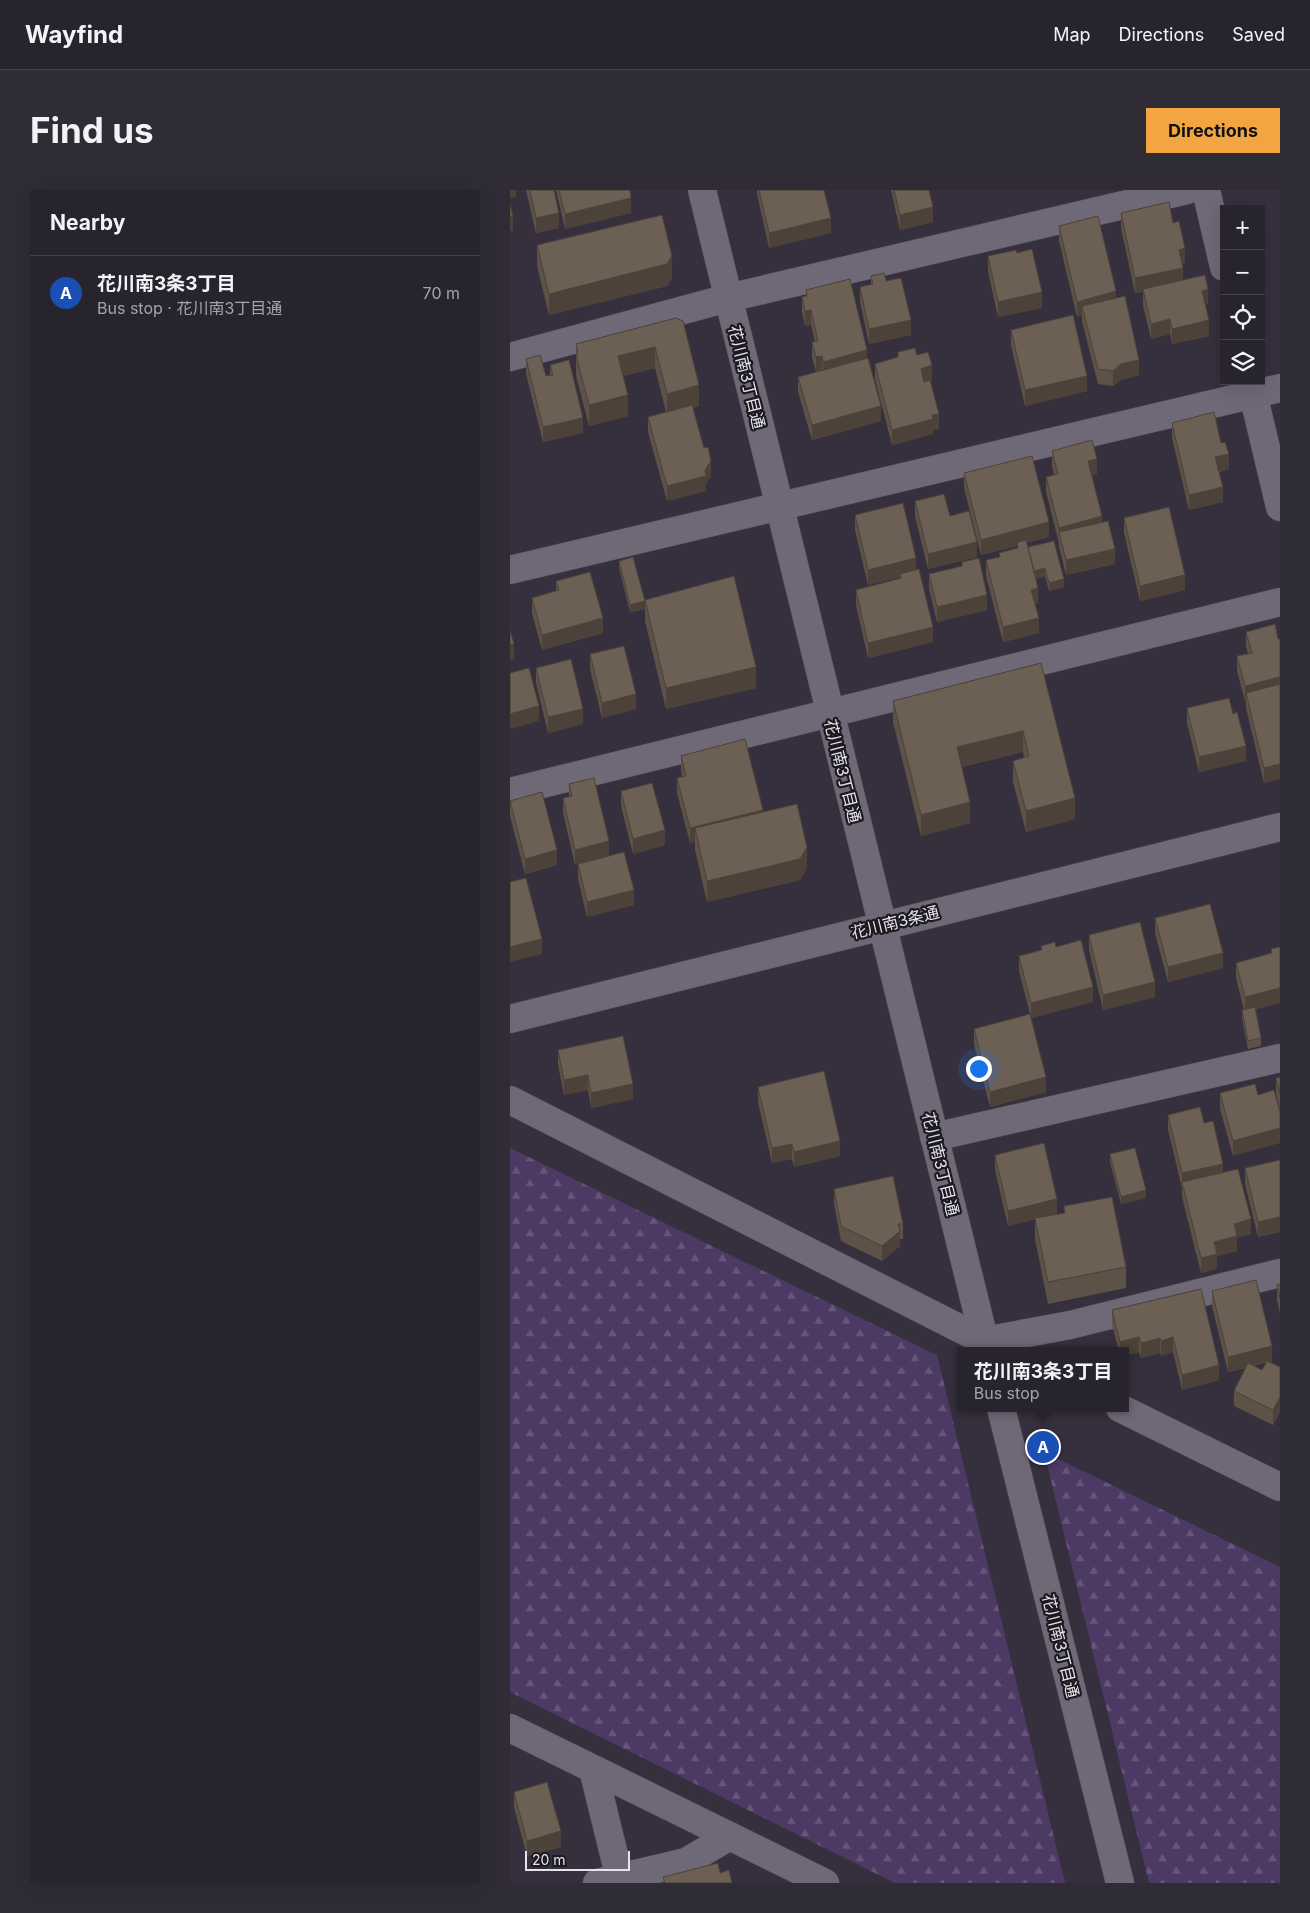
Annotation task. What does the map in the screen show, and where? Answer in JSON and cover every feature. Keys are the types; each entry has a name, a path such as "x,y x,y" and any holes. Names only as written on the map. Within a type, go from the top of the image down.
{"street":[{"name":"花川南3丁目通","path":"702,190 934,1137 992,1347"},
{"path":"510,357 728,298 1188,190"},
{"path":"1206,190 1220,250"},
{"path":"1252,388 1280,508"},
{"path":"510,570 779,506 1252,388 1280,388"},
{"path":"510,792 1280,602"},
{"name":"花川南3条通","path":"510,1019 1280,826"},
{"path":"934,1137 1280,1058"},
{"path":"510,1100 990,1347"},
{"path":"995,1347 1070,1325 1280,1273"},
{"name":"花川南3丁目通","path":"1002,1412 1120,1883"},
{"path":"1128,1412 1280,1487"},
{"path":"510,1728 825,1883"},
{"path":"593,1769 613,1881 686,1862 730,1836"}],"green space":[{"path":"510,1148 937,1355 1065,1883 895,1883 510,1692"},
{"path":"1044,1452 1280,1567 1280,1883 1149,1883"}],"building":[{"path":"530,190 554,190 559,213 536,218"},
{"path":"559,190 630,190 631,198 565,214"},
{"path":"759,190 824,190 831,218 769,233"},
{"path":"894,190 929,190 933,207 900,215"},
{"path":"1169,202 1173,223 1179,221 1185,248 1179,250 1183,268 1135,278 1121,213"},
{"path":"510,204 513,216 510,216"},
{"path":"662,215 672,256 667,264 549,294 537,245"},
{"path":"1098,216 1116,291 1077,302 1059,226"},
{"path":"1032,249 1042,292 998,302 988,256 1016,250 1017,253"},
{"path":"884,273 886,281 901,278 911,320 869,329 860,287 873,284 871,276"},
{"path":"1205,275 1208,289 1202,291 1209,320 1172,329 1170,319 1151,324 1143,289"},
{"path":"850,279 867,350 823,362 822,356 816,357 812,342 818,341 811,310 805,311 802,297 807,296 806,290"},
{"path":"1125,296 1139,360 1121,364 1113,371 1098,369 1082,306"},
{"path":"1073,315 1087,376 1025,390 1011,330"},
{"path":"676,318 683,321 699,385 667,394 655,347 618,356 628,395 589,405 576,355 578,354 576,344"},
{"path":"915,348 917,355 928,352 932,365 921,369 924,382 930,380 939,414 932,415 933,419 892,430 875,364 898,357 898,352"},
{"path":"540,355 546,376 553,375 550,365 569,360 583,418 543,427 526,359"},
{"path":"868,358 881,406 812,425 798,377"},
{"path":"692,405 704,448 708,447 711,461 705,470 706,476 667,486 648,417"},
{"path":"1214,412 1221,443 1225,442 1229,454 1215,457 1223,487 1189,495 1172,423"},
{"path":"1092,440 1097,459 1088,461 1102,516 1059,528 1046,477 1058,474 1052,451"},
{"path":"1032,456 1049,522 981,540 964,473"},
{"path":"944,494 950,516 969,511 977,542 928,554 915,501"},
{"path":"903,503 916,558 868,570 855,515"},
{"path":"1169,507 1185,575 1140,586 1124,518"},
{"path":"1108,521 1115,549 1066,560 1059,532"},
{"path":"1026,540 1038,588 1031,590 1039,618 1003,627 986,560 1000,557 999,553 1018,548 1017,542"},
{"path":"1054,541 1064,579 1049,583 1045,568 1034,571 1028,547"},
{"path":"633,557 645,601 630,605 619,561"},
{"path":"979,558 987,595 937,607 929,574 962,566 962,562"},
{"path":"919,569 933,627 868,643 856,590 901,578 900,574"},
{"path":"590,572 603,618 542,635 532,598 559,590 556,581"},
{"path":"734,576 756,667 666,688 645,600"},
{"path":"1275,624 1278,639 1280,639 1280,677 1245,686 1237,656 1252,653 1246,632"},
{"path":"510,630 514,644 510,645"},
{"path":"624,646 636,694 602,703 590,654"},
{"path":"571,659 583,709 548,717 536,668"},
{"path":"1041,663 1075,798 1026,811 1013,761 1029,756 1023,731 957,747 970,802 921,815 893,701"},
{"path":"529,668 539,706 510,714 510,673"},
{"path":"1280,684 1280,764 1264,768 1246,693"},
{"path":"1229,698 1233,714 1237,712 1246,746 1199,757 1187,708"},
{"path":"745,739 763,810 690,828 677,778 686,776 681,756"},
{"path":"594,778 609,841 575,850 563,798 572,796 569,784"},
{"path":"652,783 665,830 633,839 621,791"},
{"path":"542,792 557,850 525,859 510,801"},
{"path":"797,804 807,847 800,859 707,881 695,828"},
{"path":"624,852 634,890 587,902 578,864"},
{"path":"526,878 542,939 510,947 510,882"},
{"path":"1210,904 1223,953 1168,967 1155,918"},
{"path":"1140,922 1155,982 1103,995 1089,935"},
{"path":"1081,940 1093,987 1031,1003 1019,956 1042,950 1041,946 1055,942 1056,947"},
{"path":"1280,947 1280,988 1245,997 1236,963 1272,953 1271,949"},
{"path":"1255,1007 1261,1038 1248,1041 1242,1010"},
{"path":"1030,1014 1046,1077 990,1092 974,1029"},
{"path":"623,1036 633,1084 591,1093 588,1075 564,1080 558,1050"},
{"path":"824,1071 840,1141 794,1152 792,1144 772,1148 758,1087"},
{"path":"1280,1077 1280,1094 1276,1078"},
{"path":"1255,1084 1258,1095 1274,1090 1280,1111 1280,1128 1233,1141 1220,1093"},
{"path":"1200,1107 1204,1123 1213,1121 1223,1164 1182,1173 1168,1115"},
{"path":"1044,1143 1057,1199 1008,1211 995,1155"},
{"path":"1135,1148 1146,1190 1121,1197 1110,1154"},
{"path":"1280,1160 1280,1217 1258,1222 1245,1168"},
{"path":"1238,1169 1251,1219 1234,1224 1237,1236 1214,1242 1217,1254 1201,1258 1182,1182"},
{"path":"893,1176 903,1224 898,1224 900,1231 882,1246 841,1226 834,1189"},
{"path":"1112,1197 1126,1267 1048,1282 1035,1218 1065,1213 1064,1206"},
{"path":"1256,1280 1272,1346 1228,1357 1212,1291"},
{"path":"1280,1284 1280,1298 1277,1285"},
{"path":"1201,1289 1219,1365 1182,1375 1173,1337 1161,1341 1160,1338 1141,1343 1139,1337 1120,1342 1112,1310"},
{"path":"1267,1361 1280,1367 1280,1397 1273,1410 1234,1391 1248,1363 1262,1370"},
{"path":"547,1782 561,1831 527,1841 514,1792"},
{"path":"718,1863 720,1873 729,1870 732,1883 665,1883 663,1877"}],"place":[{"name":"花川南3条3丁目","path":"1043,1447"}]}
